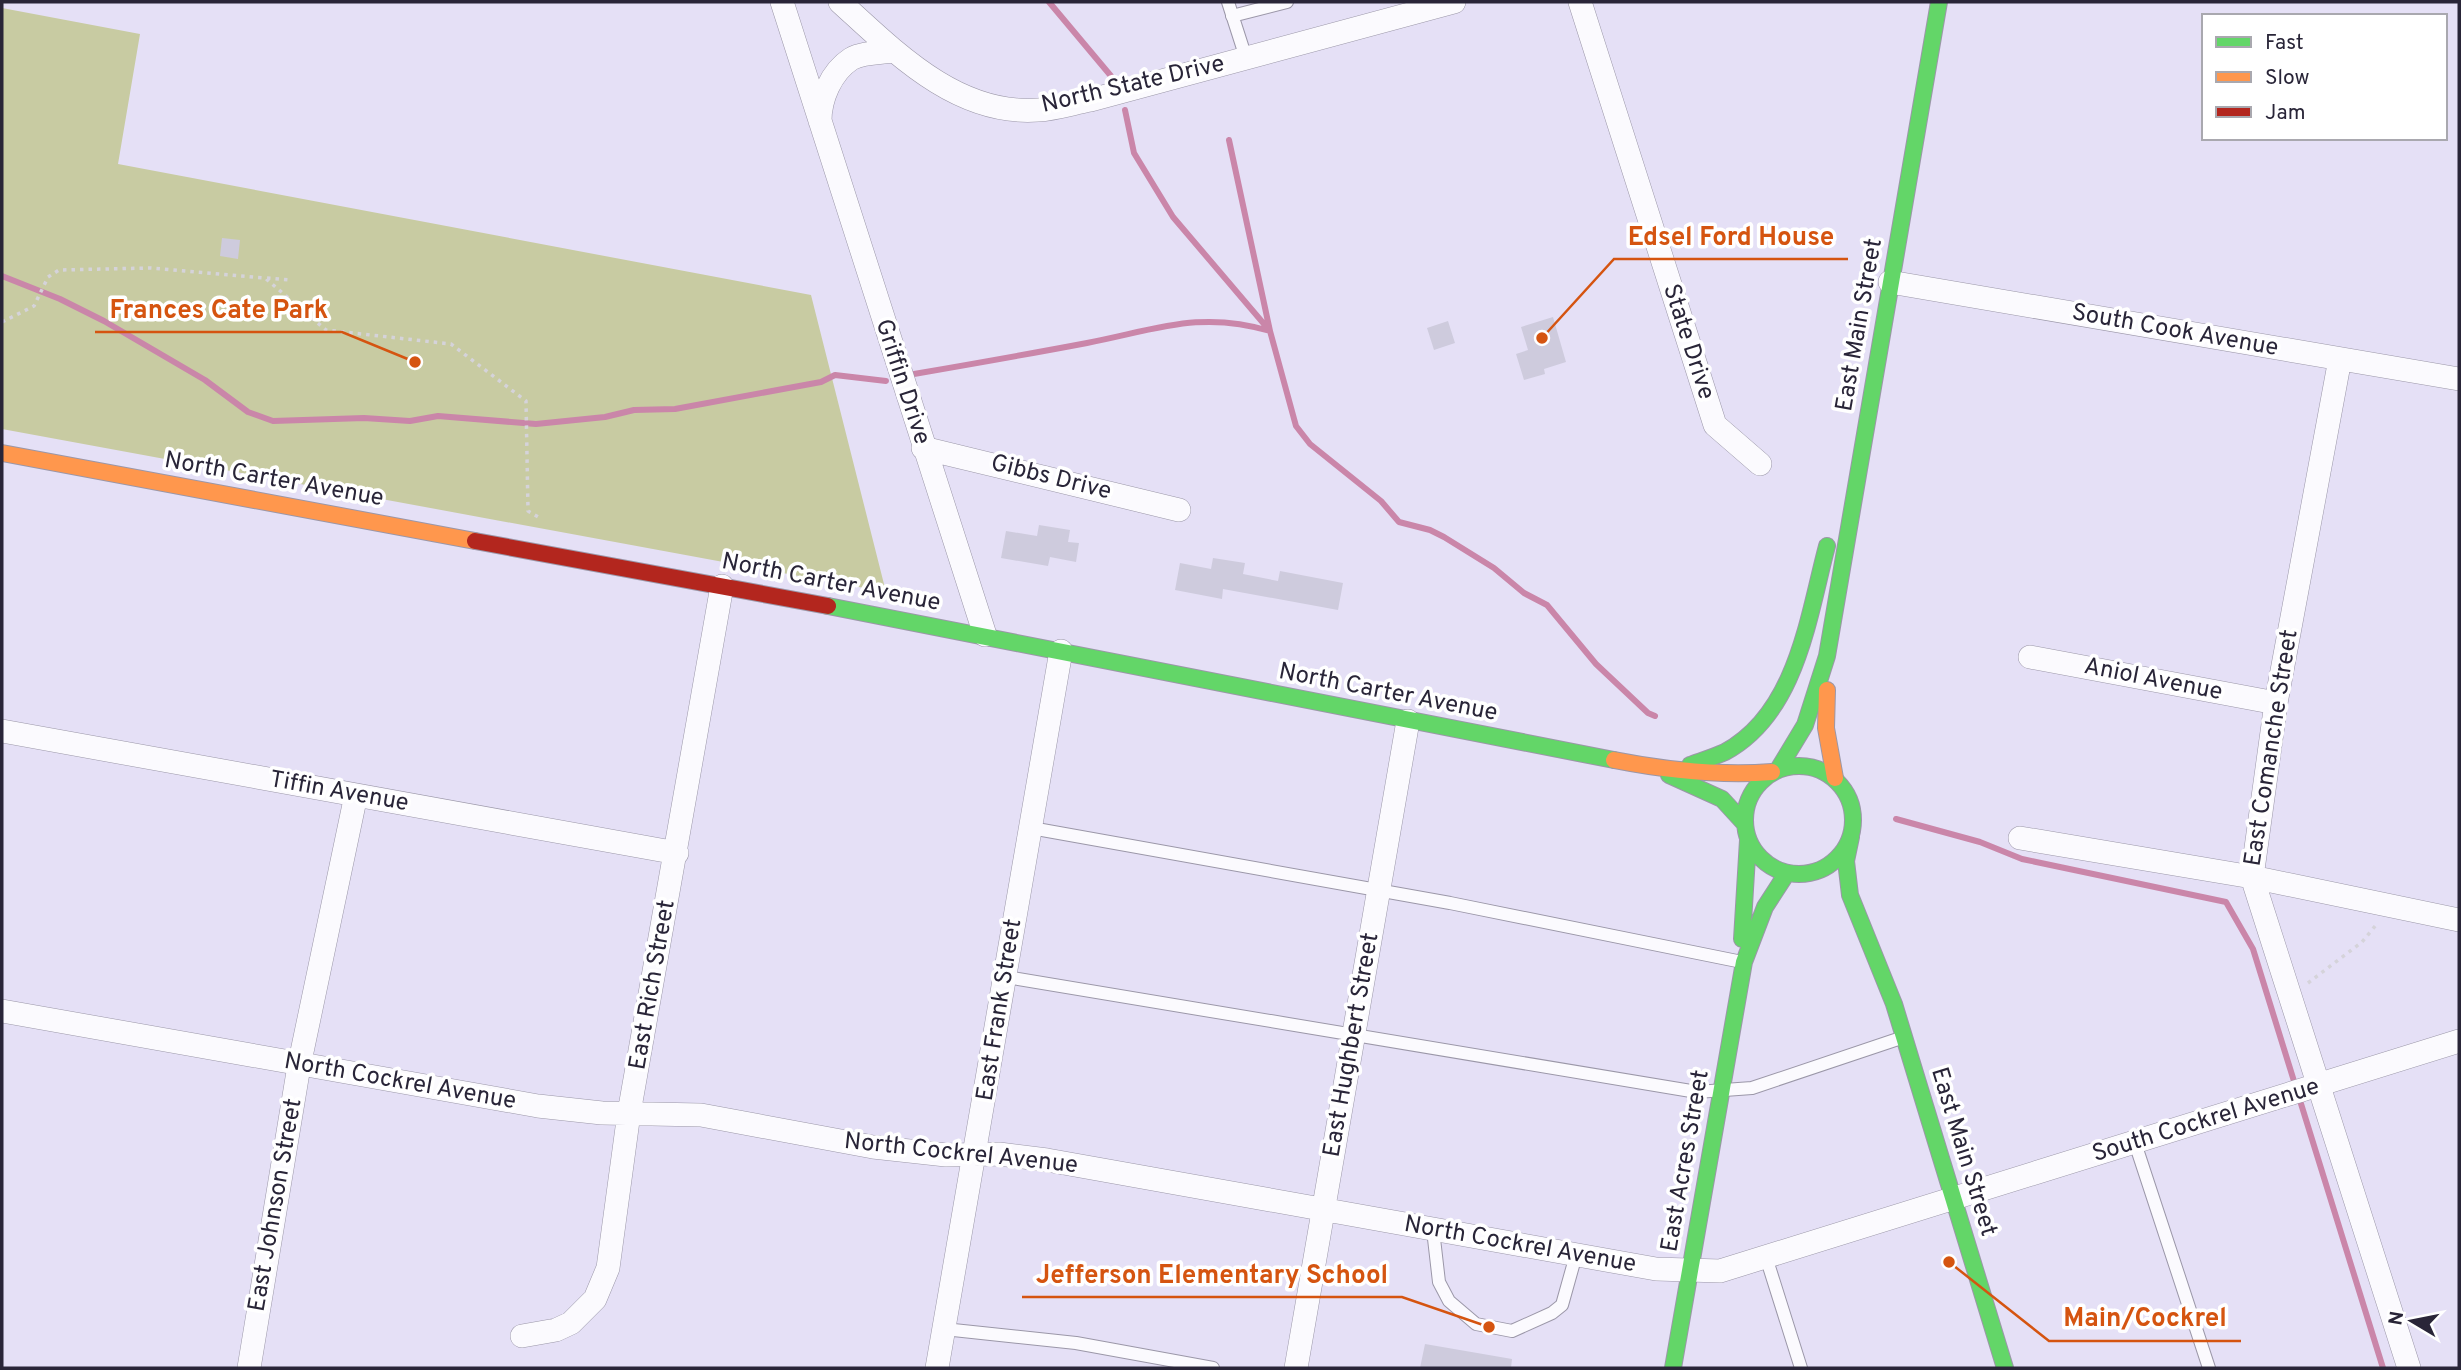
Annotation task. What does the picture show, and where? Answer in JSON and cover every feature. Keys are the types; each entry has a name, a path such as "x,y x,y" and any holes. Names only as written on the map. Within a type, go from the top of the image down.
{"street":[{"name":"Griffin Drive","path":"782,2 985,635"},
{"name":"North State Drive","path":"840,2 894,51 927,76 986,106 1039,110 1091,100 1454,2"},
{"name":"State Drive","path":"1580,2 1715,425 1760,464"},
{"name":"East Main Street","path":"1776,770 1805,725 1827,656 1939,2"},
{"name":"Griffin Drive","path":"820,127 825,90 850,60 894,51"},
{"name":"South Cook Avenue","path":"1890,282 2459,379"},
{"name":"East Comanche Street","path":"2340,359 2276,703 2252,877 2291,993 2313,1088 2409,1368"},
{"path":"1683,767 1709,760 1738,745 1775,709 1785,690 1871,389"},
{"name":"Gibbs Drive","path":"923,448 1179,510"},
{"name":"North Carter Avenue","path":"2,453 985,635 1408,721 1651,767 1683,767 1746,774 1776,770"},
{"name":"East Rich Street","path":"523,1336 556,1330 571,1323 595,1299 604,1282 629,1113 722,586"},
{"name":"East Frank Street","path":"937,1368 976,1155 1060,651"},
{"name":"East Main Street","path":"1827,656 1826,728 1835,778"},
{"name":"Aniol Avenue","path":"2030,657 2276,703"},
{"name":"East Hughbert Street","path":"1296,1368 1408,721"},
{"name":"Tiffin Avenue","path":"2,731 677,853"},
{"path":"1794,874 1822,870 1839,857 1851,837 1851,804 1835,778 1819,769 1801,765 1776,770 1751,795 1744,822 1748,840 1759,858 1770,867 1794,874 1817,888"},
{"name":"North Carter Avenue","path":"1651,767 1722,799 1744,822"},
{"name":"East Johnson Street","path":"249,1368 299,1066 356,795"},
{"name":"East Main Street","path":"1851,837 1846,861 1850,895 1904,1037 2005,1368"},
{"path":"2020,838 2252,877 2459,918"},
{"name":"East Acres Street","path":"1744,962 1741,927 1748,840"},
{"name":"East Acres Street","path":"1673,1368 1744,962 1765,907 1794,874"},
{"name":"East Main Street","path":"1840,914 1872,952"},
{"name":"North Cockrel Avenue","path":"2,1011 299,1066 538,1106 701,1115 873,1147 946,1155 1047,1160 1323,1211 1689,1272 1720,1271 1953,1199"},
{"name":"South Cockrel Avenue","path":"1953,1199 2459,1041"}],"lane":[{"path":"1228,2 1246,58"},
{"path":"1232,16 1287,2"},
{"path":"1031,828 1378,891 1744,962"},
{"path":"1006,977 1697,1092 1752,1088 1904,1037"},
{"path":"2135,1143 2209,1368"},
{"path":"1433,1230 1439,1282 1449,1301 1476,1324 1512,1331 1552,1313 1562,1305 1576,1255"},
{"path":"1766,1257 1801,1368"},
{"path":"944,1329 1076,1343 1213,1368"}],"path":[{"path":"2,322 24,313 38,302 52,273 80,268 151,268 291,280"},
{"path":"265,278 326,330 451,344 526,401 528,511 540,518"},
{"path":"2291,993 2329,969 2362,942 2379,920 2386,905"}],"green space":[{"path":"2,8 140,34 118,164 811,295 886,592 2,429"}],"building":[{"path":"222,238 240,240 238,259 220,256"},
{"path":"1553,317 1566,362 1544,369 1545,374 1524,380 1516,354 1528,350 1521,327"},
{"path":"1448,321 1455,343 1434,350 1427,328"},
{"path":"1039,525 1070,530 1068,542 1079,543 1076,562 1050,557 1048,566 1001,558 1006,531 1037,536"},
{"path":"1213,558 1245,563 1243,574 1278,581 1280,571 1343,583 1338,610 1223,589 1222,599 1175,590 1180,563 1211,569"},
{"path":"1425,1344 1512,1359 1511,1368 1420,1368"}],"waterway":[{"path":"1049,2 1111,76"},
{"path":"1125,110 1134,153 1173,217 1270,331 1296,426 1310,444 1381,501 1399,522 1430,530 1444,537 1494,568 1524,593 1547,605 1596,664 1648,713 1655,716"},
{"path":"914,374 1178,324 1221,322 1270,331 1229,140"},
{"path":"2,276 60,299 104,321 205,380 248,412 273,421 364,418 410,421 438,416 536,424 605,417 634,410 675,409 821,382 835,375 886,381"},
{"path":"1896,819 1980,842 2022,859 2226,902 2253,949 2383,1368"}],"traffic: fast":[{"path":"1779,768 1805,725 1827,656 1939,2"},
{"path":"1690,765 1725,752 1749,735 1769,713 1796,661 1827,546"},
{"path":"828,606 1614,760"},
{"path":"1799,766 1820,770 1837,782 1849,799 1853,820 1849,841 1837,858 1820,870 1799,874 1778,870 1761,858 1749,841 1745,820 1749,799 1761,782 1778,770 1799,766"},
{"path":"1669,775 1722,799 1744,823"},
{"path":"1851,837 1846,861 1850,895 1894,1004 2005,1368"},
{"path":"1742,939 1748,840"},
{"path":"1673,1368 1744,962 1765,907 1787,873"}],"traffic: slow":[{"path":"2,453 475,541"},
{"path":"1827,690 1826,728 1835,778"},
{"path":"1614,760 1693,771 1772,772"}],"traffic: jam":[{"path":"475,541 828,606"}],"place":[{"name":"Edsel Ford House","path":"1542,338"},
{"name":"Frances Cate Park","path":"415,362"},
{"name":"Main/Cockrel","path":"1949,1262"},
{"name":"Jefferson Elementary School","path":"1489,1327"}]}
